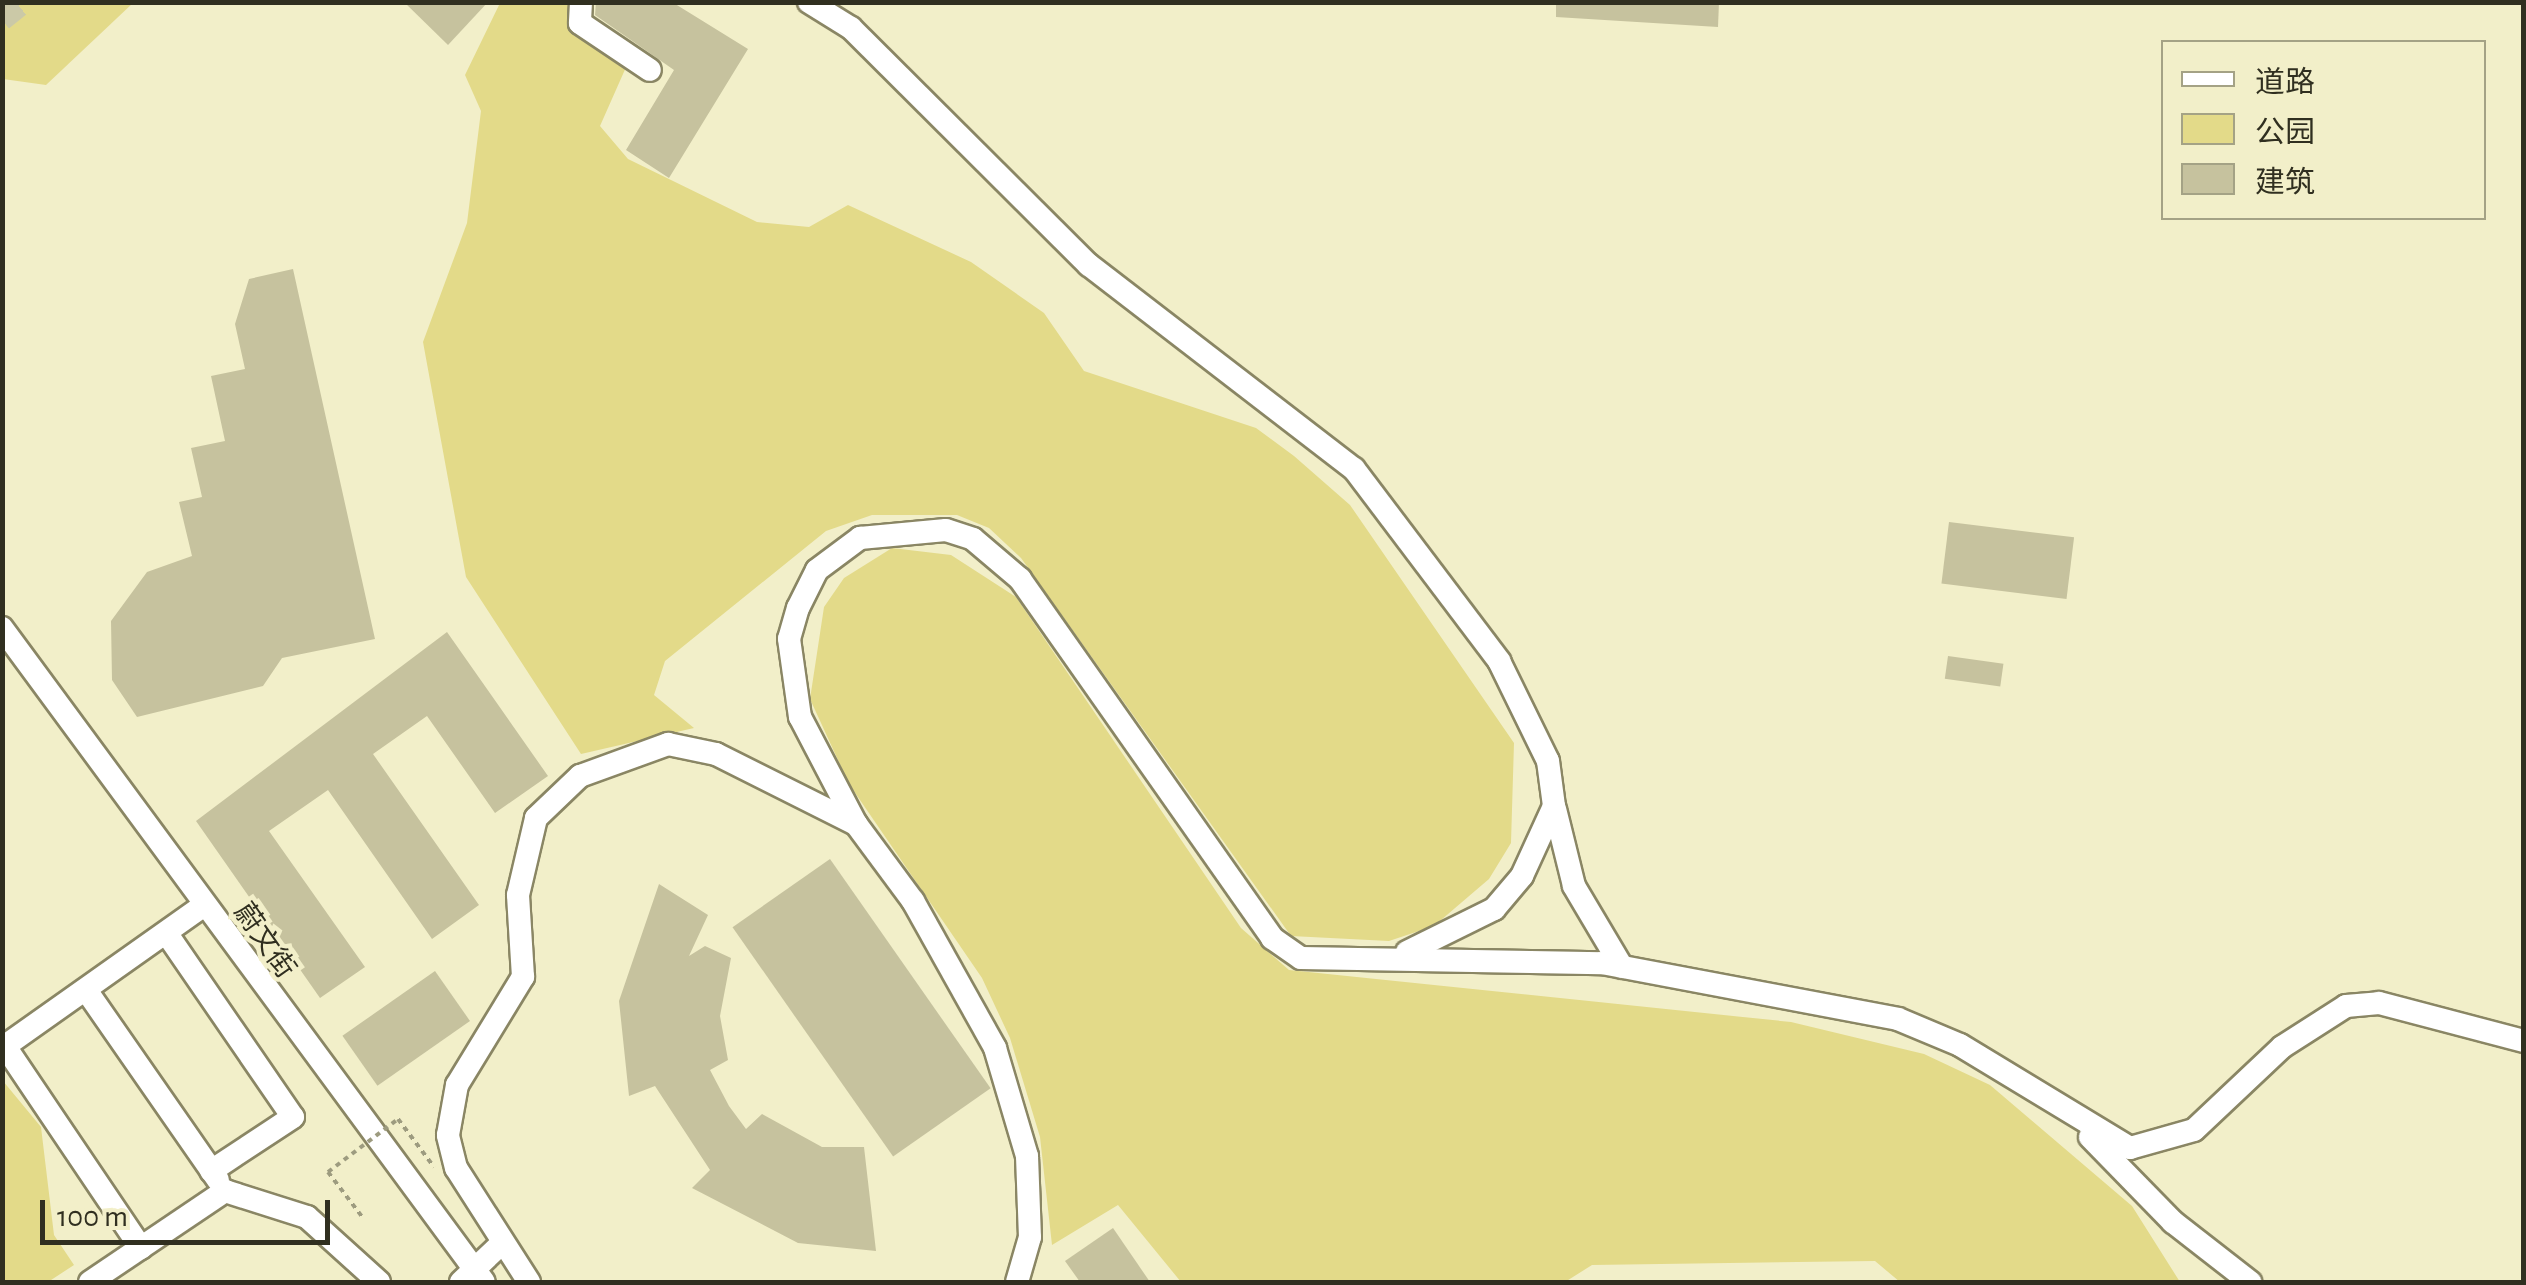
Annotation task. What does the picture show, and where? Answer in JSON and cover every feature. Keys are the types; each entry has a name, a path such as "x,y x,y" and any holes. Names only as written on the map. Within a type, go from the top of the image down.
{"street":[{"path":"581,2 580,23 650,70"},
{"path":"809,2 852,28 1089,265 1354,469 1525,702 1574,886 1622,967"},
{"path":"1016,1282 1031,1203 995,1048 957,970 856,824 800,717 789,639 798,608 817,570 860,538 946,530 973,539 1020,579 1287,953 1622,967 1898,1019 1992,1063 2077,1123 2130,1148 2177,1138 2282,1047 2346,1006 2379,1004 2524,1041"},
{"name":"蔚文街","path":"2,628 473,1279"},
{"path":"530,1282 501,1244 448,1135 457,1085 523,977 524,852 554,794 668,744 716,754 856,824"},
{"path":"1386,960 1494,909 1532,860 1554,806"},
{"path":"141,1248 5,1046 203,906"},
{"path":"167,934 292,1117 211,1170"},
{"path":"86,990 225,1191"},
{"path":"2077,1123 2173,1222 2250,1282"},
{"path":"90,1282 225,1191 250,1192 307,1217 379,1282"},
{"path":"473,1279 501,1244"}],"path":[{"path":"363,1218 328,1172 398,1119 435,1168"}],"green space":[{"path":"3,2 133,3 46,85 3,79"},
{"path":"500,3 577,3 627,65 600,126 628,159 757,222 809,227 848,205 971,262 1044,313 1084,371 1256,428 1350,505 1514,743 1511,843 1489,879 1434,926 1389,941 1291,936 1021,558 989,528 957,515 872,515 826,531 665,661 654,695 694,728 581,754 466,577 423,342 467,223 481,111 465,75"},
{"path":"892,548 951,555 1016,597 1241,928 1289,970 1791,1022 1924,1054 1990,1085 2132,1206 2180,1282 1900,1282 1875,1261 1592,1265 1565,1282 1181,1282 1118,1205 1052,1245 1040,1137 1010,1038 982,978 849,784 810,699 824,607 844,578"},
{"path":"3,1081 41,1127 54,1235 74,1265 48,1282 3,1282"}],"building":[{"path":"404,2 488,2 448,45"},
{"path":"596,2 672,2 748,49 669,178 626,150 674,70 595,15"},
{"path":"1556,2 1719,2 1718,27 1556,17"},
{"path":"293,269 375,639 282,658 263,686 137,717 112,680 111,621 147,572 192,556 179,502 202,497 191,448 225,441 211,376 245,369 235,324 249,279"},
{"path":"1949,522 2074,537 2067,599 1941,584"},
{"path":"447,632 548,776 495,813 427,716 373,754 479,905 432,939 328,790 269,831 365,967 320,998 196,821"},
{"path":"1948,656 2003,664 2000,687 1945,679"},
{"path":"830,859 991,1088 893,1157 733,927"},
{"path":"659,884 708,915 689,956 705,946 731,958 720,1016 728,1060 710,1070 729,1106 746,1129 762,1114 822,1147 864,1147 876,1251 798,1243 692,1188 710,1170 655,1086 629,1096 619,1001"},
{"path":"435,971 470,1021 377,1086 342,1036"},
{"path":"1113,1228 1150,1282 1080,1282 1065,1261"}],"tunnel":[{"path":"2,20 24,2"}]}
